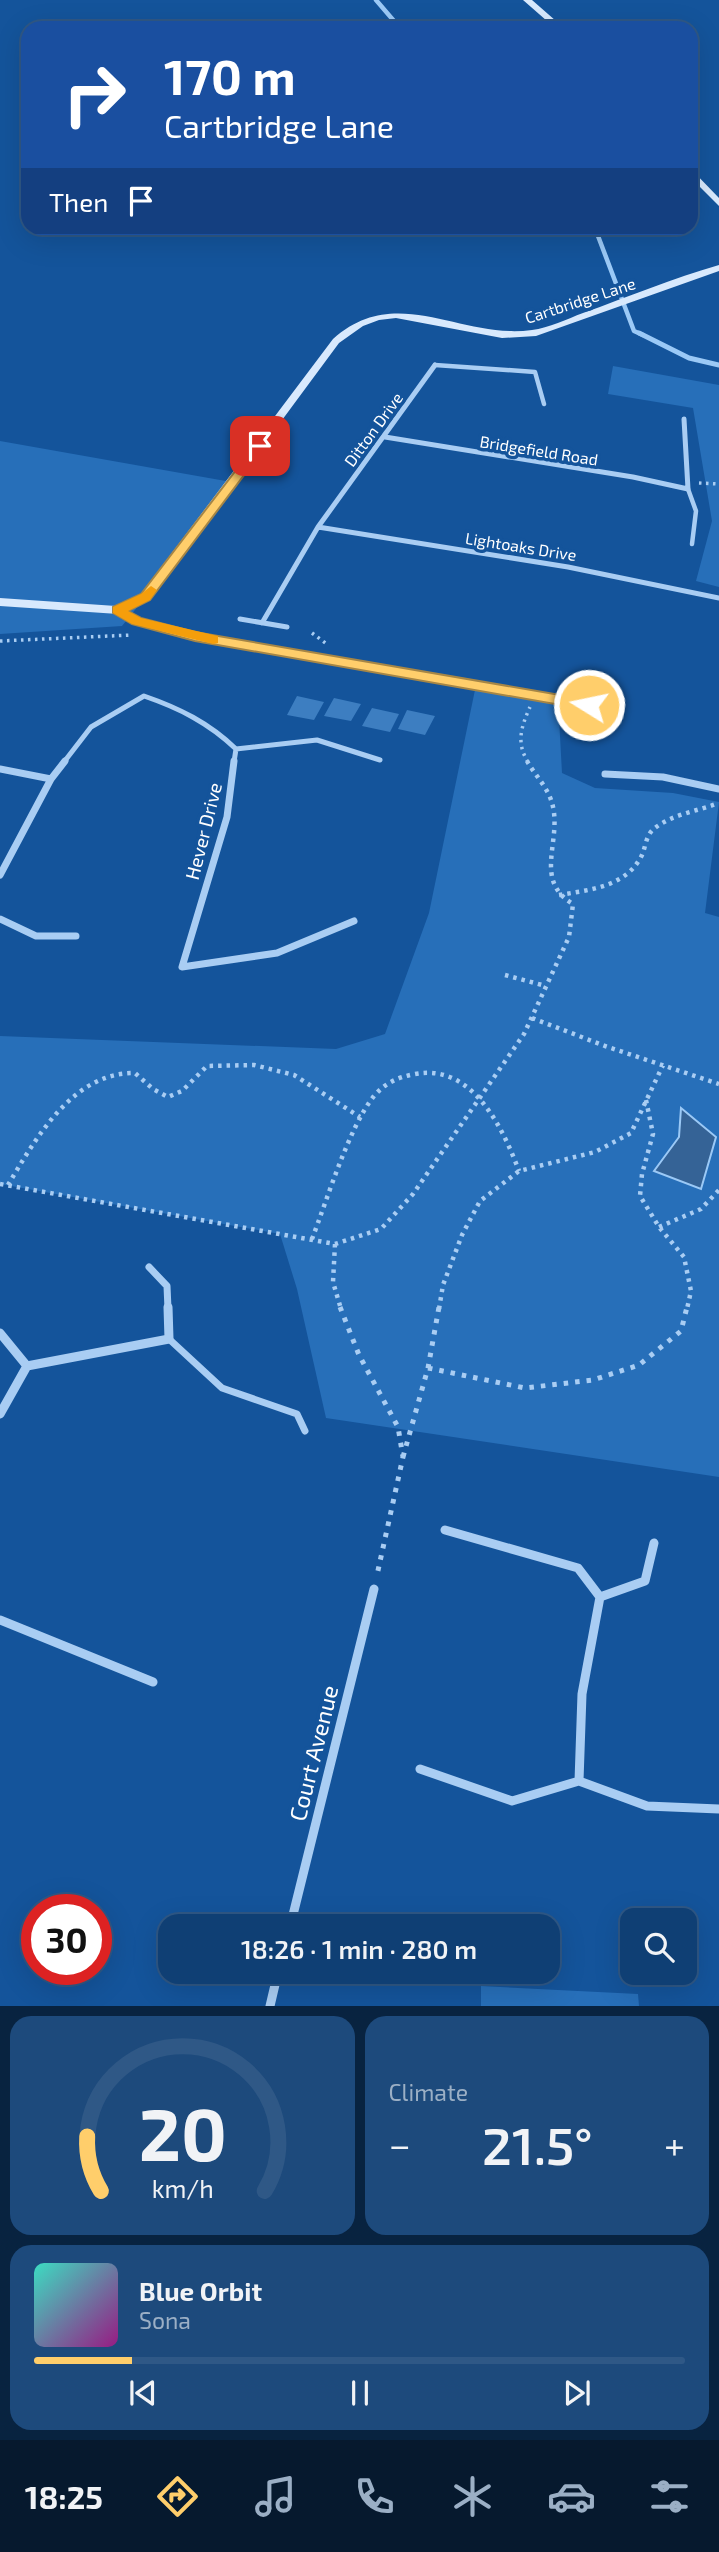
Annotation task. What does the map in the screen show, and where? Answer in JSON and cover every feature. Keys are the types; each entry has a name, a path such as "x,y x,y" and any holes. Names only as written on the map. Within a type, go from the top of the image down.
{"street":[{"path":"527,0 552,21"},
{"path":"698,180 719,203"},
{"name":"Cartbridge Lane","path":"118,610 145,597 336,341 355,326 374,317 399,315 482,331 519,335 536,333 719,268"},
{"name":"Ditton Drive","path":"262,623 318,527 435,365"},
{"path":"684,419 688,489"},
{"name":"Bridgefield Road","path":"385,437 620,475 688,489"},
{"name":"Lightoaks Drive","path":"318,527 568,567 719,598"},
{"path":"0,602 118,610 137,621 195,636 620,710"},
{"path":"240,619 287,627"},
{"path":"589,705 593,686"},
{"path":"0,875 51,779 91,727 144,696 182,708 218,731 236,749 317,740 380,760"},
{"name":"Hever Drive","path":"236,749 227,817 182,967 277,953 354,921"},
{"path":"0,769 51,779"},
{"path":"605,774 647,774 691,780 719,789"},
{"path":"0,919 36,936 76,936"},
{"path":"0,1414 27,1366 169,1339 167,1286 149,1267"},
{"path":"0,1333 27,1366"},
{"path":"445,1530 578,1568 600,1597 582,1694 579,1781"},
{"path":"600,1597 645,1581 654,1542"},
{"name":"Court Avenue","path":"293,1914 374,1589"},
{"path":"0,1620 153,1682"},
{"path":"420,1769 512,1801 579,1781 647,1806 719,1809"},
{"path":"270,2006 275,1984"}],"lane":[{"name":"Ditton Drive","path":"435,365 535,372 544,404"},
{"path":"688,489 696,511 692,544"},
{"path":"169,1339 222,1388 298,1414 305,1430"}],"path":[{"path":"0,641 135,635"},
{"path":"0,1184 335,1244 381,1229 413,1194 524,1034 569,937 573,904 558,895 551,883 555,835 553,805 520,747 519,733 534,695"},
{"path":"558,895 609,885 632,872 643,855 648,834 656,827 719,803"},
{"path":"505,975 546,986"},
{"path":"531,1018 719,1084"},
{"path":"8,1185 27,1152 63,1106 89,1084 113,1073 135,1073 153,1089 168,1097 182,1091 207,1066 254,1065 294,1075 359,1117"},
{"path":"374,1589 403,1457 428,1368 443,1285 462,1235 480,1201 519,1171 595,1152 631,1133 663,1065"},
{"path":"312,1239 359,1117 376,1095 397,1077 423,1072 457,1079 480,1098 507,1139 519,1171"},
{"path":"428,1368 526,1388 593,1380 639,1365 681,1331 691,1291 684,1257 659,1227 640,1196 642,1174 653,1134 646,1100"},
{"path":"659,1227 691,1214 717,1198 719,1190"},
{"path":"335,1244 333,1282 344,1319 359,1355 398,1427 403,1457"}],"shaded area":[{"path":"613,366 719,385 719,587 696,581 712,521 693,408 608,394"},
{"path":"0,441 237,483 122,626 0,634"},
{"path":"476,685 558,699 562,773 595,788 673,793 719,802 705,913 719,917 719,1477 326,1418 297,1289 280,1234 0,1184 0,1036 336,1049 385,1034 429,913"},
{"path":"681,1108 716,1137 701,1189 654,1171 679,1137"},
{"path":"481,1986 638,1994 639,2006 481,2006"}],"building":[{"path":"297,696 324,702 314,720 287,715"},
{"path":"334,698 361,704 351,721 324,716"},
{"path":"372,708 399,714 390,732 362,726"},
{"path":"407,710 435,716 425,735 398,729"}],"waterway":[{"path":"376,0 394,21"},
{"path":"598,235 634,331 643,335"},
{"path":"639,333 643,335"},
{"path":"643,335 689,358 719,365"}],"slow traffic":[{"path":"151,590 145,597 118,610 137,621 213,639"}],"route":[{"path":"260,446 145,597 118,610 137,621 195,636 589,705"}]}
